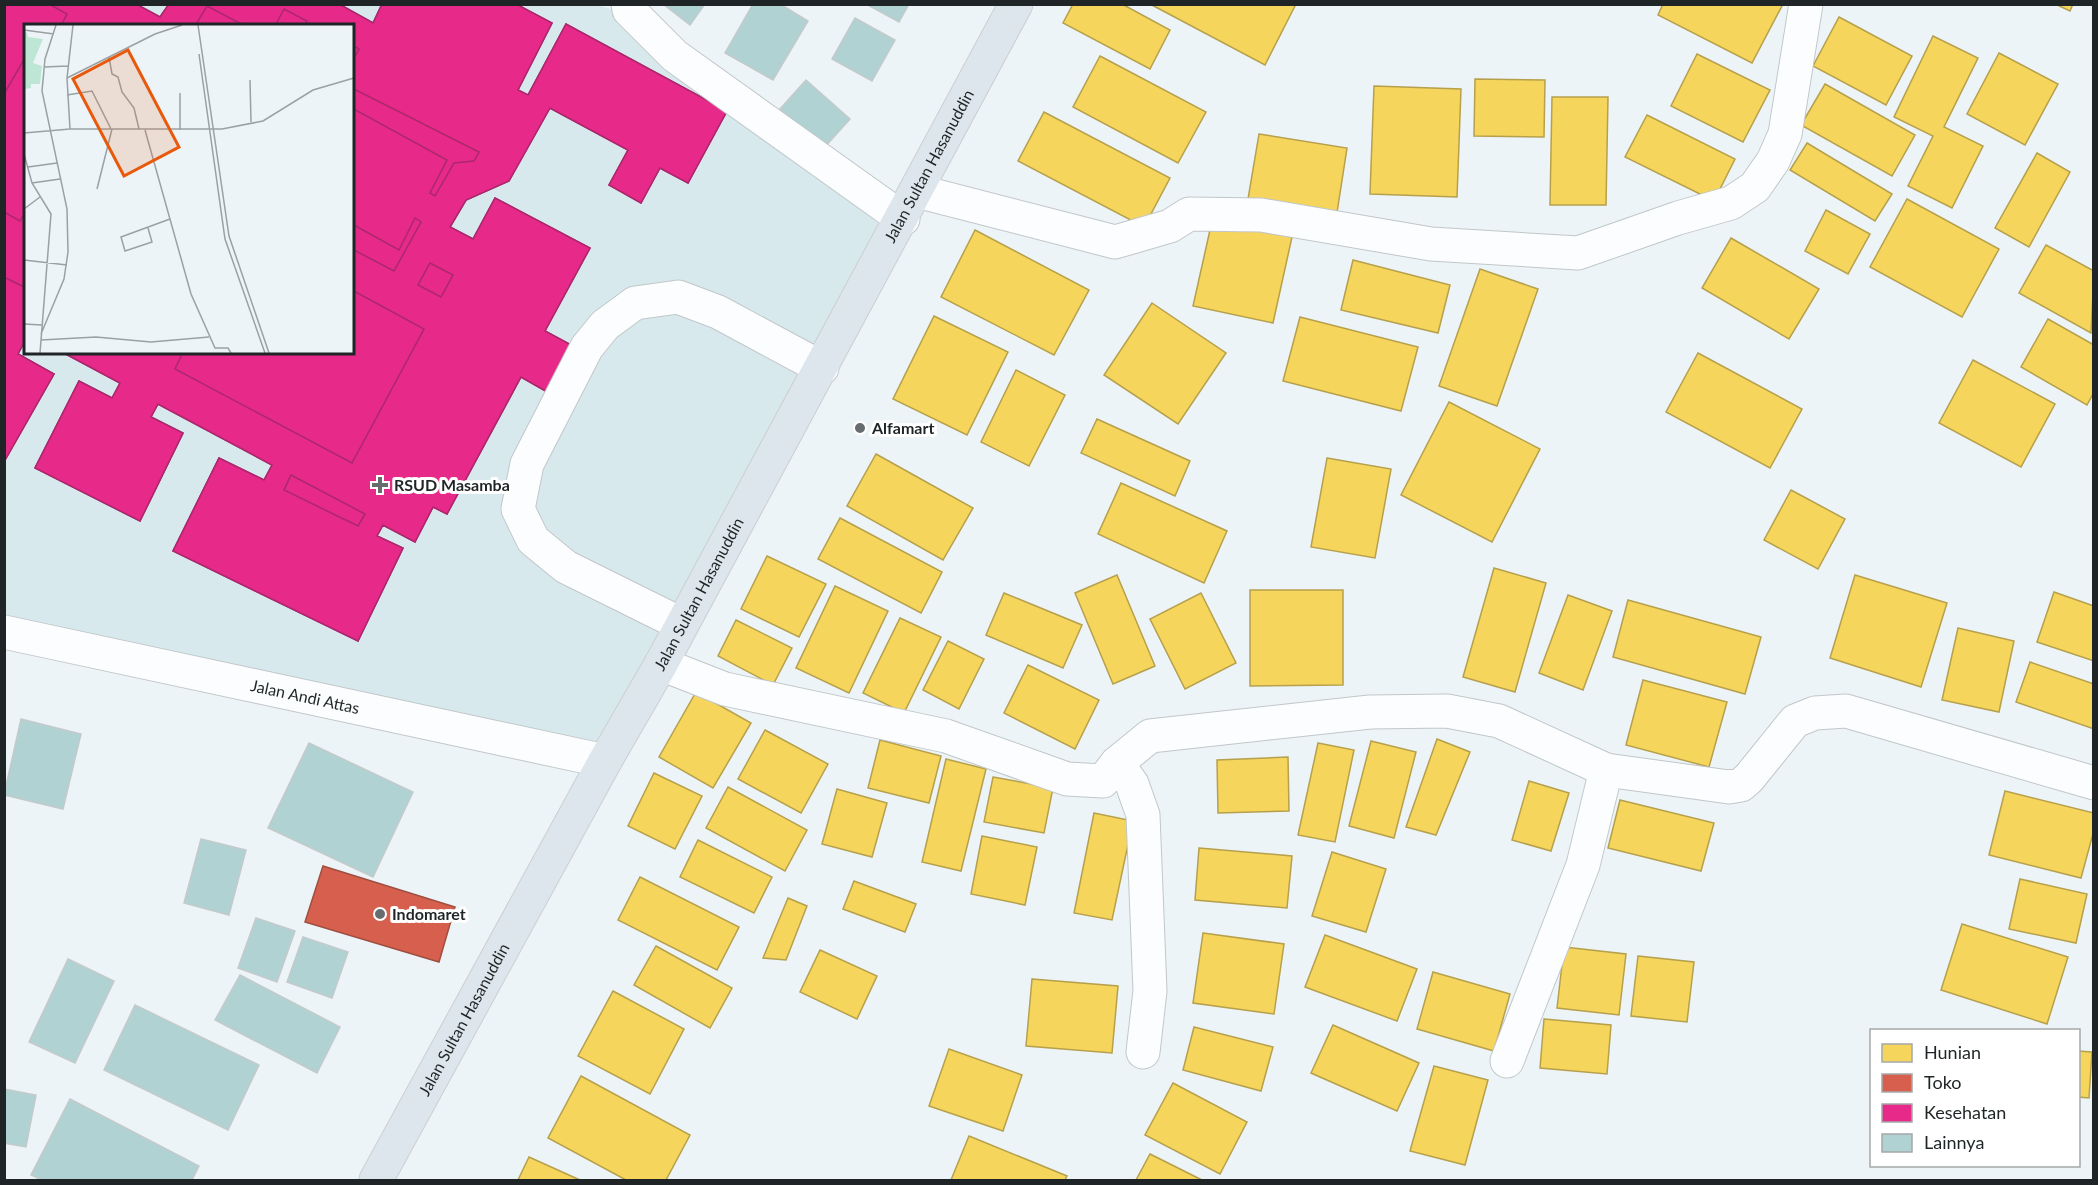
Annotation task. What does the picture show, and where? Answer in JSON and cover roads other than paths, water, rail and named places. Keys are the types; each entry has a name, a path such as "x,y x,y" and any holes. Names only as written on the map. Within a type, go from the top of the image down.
{"highway":[{"name":"Jalan Sultan Hasanuddin","path":"376,1180 605,761 661,664 910,205 1016,4"}],"street":[{"path":"628,4 628,10 675,56 910,205 1115,242 1170,226 1189,214 1261,215 1431,244 1578,253 1678,218 1731,203 1755,187 1773,161 1785,134 1806,4"},
{"path":"681,624 566,567 533,540 518,509 527,465 545,424 587,347 604,326 635,303 678,297 718,312 822,368"},
{"name":"Jalan Andi Attas","path":"4,632 605,761"},
{"path":"661,664 724,690 946,736 1067,779 1103,781 1117,763 1150,736 1370,712 1447,711 1499,721 1606,770 1729,787 1741,785 1796,721 1815,713 1846,711 2094,783"},
{"path":"1117,763 1132,784 1143,815 1150,990 1143,1052"},
{"path":"1507,1061 1583,865 1606,770"}],"place":[{"name":"Alfamart","path":"860,428"},
{"name":"RSUD Masamba","path":"380,485"},
{"name":"Indomaret","path":"380,914"}]}
